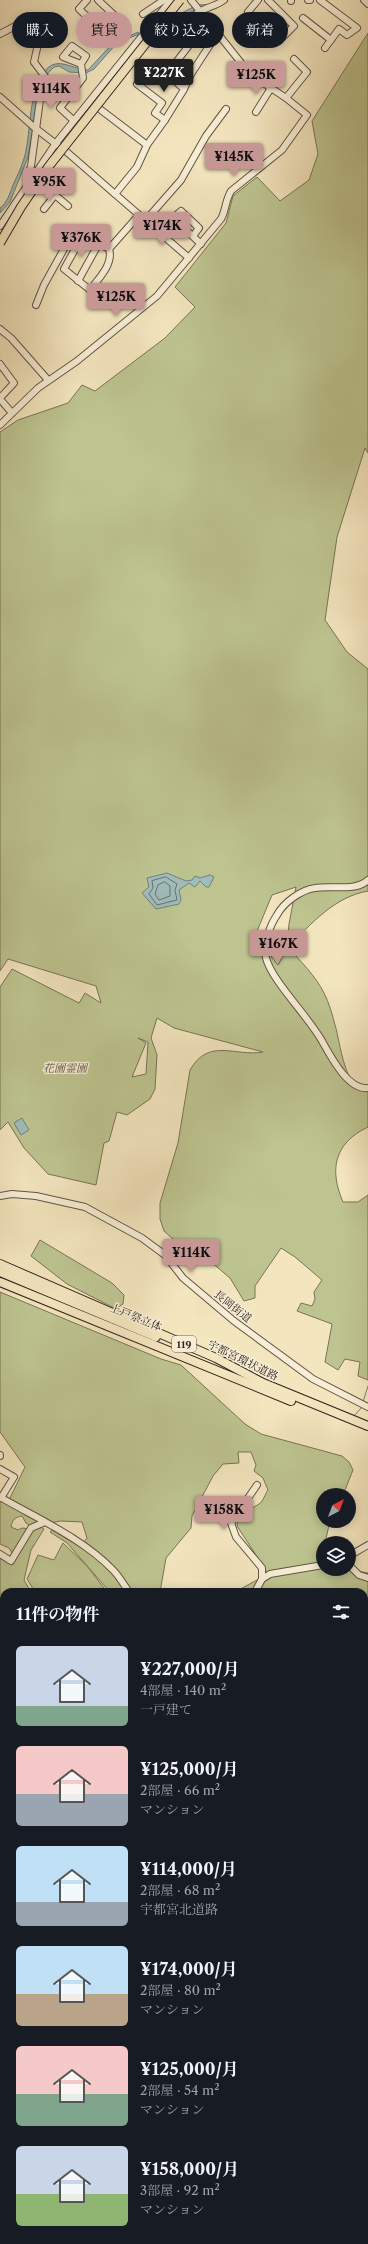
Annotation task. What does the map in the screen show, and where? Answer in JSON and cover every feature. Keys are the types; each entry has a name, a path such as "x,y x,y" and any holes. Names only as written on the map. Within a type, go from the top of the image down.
{"highway":[{"path":"0,232 46,162 172,0"},
{"path":"0,243 21,207 49,166 181,0"},
{"name":"宇都宮環状道路","path":"0,1264 202,1352 261,1385 368,1432"},
{"name":"上戸祭立体","path":"0,1272 261,1385"},
{"name":"上戸祭立体","path":"0,1276 261,1385"},
{"name":"宇都宮環状道路","path":"0,1282 368,1426"}],"street":[{"path":"86,0 79,9 98,28 103,28 116,20 114,15 98,0"},
{"path":"146,12 164,0"},
{"path":"0,226 56,143 172,0"},
{"path":"0,247 41,183 65,150 181,0"},
{"path":"191,0 199,10"},
{"path":"184,88 167,74 197,35 194,16 199,10 216,6 224,0"},
{"path":"258,0 248,12 279,41 294,26 268,0"},
{"path":"320,0 357,28 347,35 339,29 325,48"},
{"path":"364,0 368,4"},
{"path":"303,18 331,40"},
{"path":"0,34 21,23 38,44 34,62 46,78 69,96"},
{"path":"0,425 48,380 77,361 157,296 221,219 225,213 226,200 231,192 282,150 307,115 286,98 250,74 224,42"},
{"path":"115,194 137,168 147,146 165,120 191,74 208,48"},
{"path":"286,98 307,72 294,59"},
{"path":"72,119 60,108 82,78 81,64"},
{"path":"30,180 27,177 42,85 46,78"},
{"path":"137,84 162,103 155,113 165,120"},
{"path":"256,112 271,88"},
{"path":"0,97 36,129 65,150 189,258"},
{"path":"146,220 180,180 206,136 226,109"},
{"path":"101,110 147,146"},
{"path":"41,183 68,206"},
{"path":"44,209 55,195"},
{"path":"109,249 139,215"},
{"path":"36,305 44,285 75,229 109,249 111,253 108,266 90,290 64,269 83,235"},
{"path":"192,236 201,244"},
{"path":"78,280 99,243"},
{"path":"0,329 11,338 48,380"},
{"path":"0,364 14,383 0,398 12,413"},
{"path":"368,880 364,884 344,887 315,888 293,898 280,909 270,925 266,956 271,970 312,1024 336,1066 355,1085 368,1088"},
{"name":"長岡街道","path":"0,1196 12,1194 36,1196 85,1207 136,1235 160,1250 183,1278 234,1321 303,1372 368,1407"},
{"path":"0,1469 14,1477 0,1498 45,1522 93,1552 113,1570 126,1588"},
{"path":"257,1485 231,1523 236,1537 262,1568 262,1579 257,1588"},
{"path":"0,1554 11,1561 30,1528 45,1522"},
{"path":"356,1552 368,1545"},
{"path":"262,1579 270,1574 316,1566"},
{"path":"356,1572 359,1575 368,1578"}],"green space":[{"name":"花園霊園","path":"368,33 368,453 365,448 337,537 325,620 347,652 368,669 368,891 356,894 334,905 314,921 288,947 312,974 326,997 333,1016 349,1076 360,1090 368,1091 368,1127 348,1141 341,1149 336,1168 336,1179 343,1202 358,1202 368,1195 368,1380 358,1376 360,1362 345,1359 338,1370 325,1362 332,1324 297,1311 301,1303 312,1306 315,1299 314,1292 322,1280 295,1257 281,1248 255,1286 255,1298 244,1301 230,1278 210,1261 192,1254 173,1239 164,1231 160,1219 160,1203 178,1143 190,1070 197,1060 205,1054 214,1051 223,1050 253,1053 263,1052 174,1028 157,1018 151,1038 157,1055 155,1089 150,1099 127,1115 117,1112 109,1141 104,1143 96,1185 48,1174 24,1148 8,1122 0,1130 0,987 12,969 79,1003 85,993 101,1003 96,986 8,959 0,971 0,432 18,420 68,403 82,385 95,391 165,338 195,307 175,287 226,223 233,196 257,177 280,201 309,180 318,154 312,121","holes":["296,887 289,924 287,947 278,965 255,936 272,895","138,1038 148,1042 146,1074 132,1077 146,1043"]},
{"path":"40,1240 112,1283 124,1295 123,1304 116,1309 67,1284 31,1256"},
{"path":"0,1292 161,1359 181,1365 245,1424 261,1434 342,1456 349,1462 353,1470 346,1488 316,1488 316,1528 328,1528 327,1536 316,1536 316,1576 356,1576 356,1571 368,1573 368,1588 242,1588 257,1580 264,1579 265,1569 237,1526 238,1520 244,1511 255,1507 263,1500 268,1490 263,1478 254,1471 256,1465 251,1452 238,1452 239,1463 223,1464 213,1476 192,1516 191,1528 166,1558 161,1588 106,1588 67,1543 50,1532 52,1530 80,1547 87,1538 82,1522 61,1521 30,1526 26,1523 22,1516 14,1519 11,1527 18,1530 22,1528 30,1529 39,1526 44,1529 31,1550 24,1580 29,1588 0,1588 0,1555 12,1562 14,1556 9,1548 0,1544 0,1497 9,1500 25,1467 0,1432"},
{"path":"63,1543 87,1566 104,1588 33,1588 27,1579 38,1555 54,1560"}],"water":[{"path":"216,4 191,12 184,12 197,5"},
{"path":"138,32 139,34 132,37 132,35"},
{"path":"108,48 113,48 94,69 86,73 69,72 59,66 54,67 42,79 28,157 10,202 0,213 0,208 8,198 24,159 28,140 32,103 39,80 44,71 56,64 65,64 79,69 88,70"},
{"path":"167,873 186,881 192,880 195,876 200,878 210,875 214,877 209,887 206,887 200,881 195,887 189,883 179,890 181,900 179,904 156,909 142,893 149,887 147,878"},
{"path":"22,1118 29,1130 21,1135 14,1123"}],"waterway":[{"path":"363,1402 368,1386"},
{"path":"354,1416 362,1407"}]}
